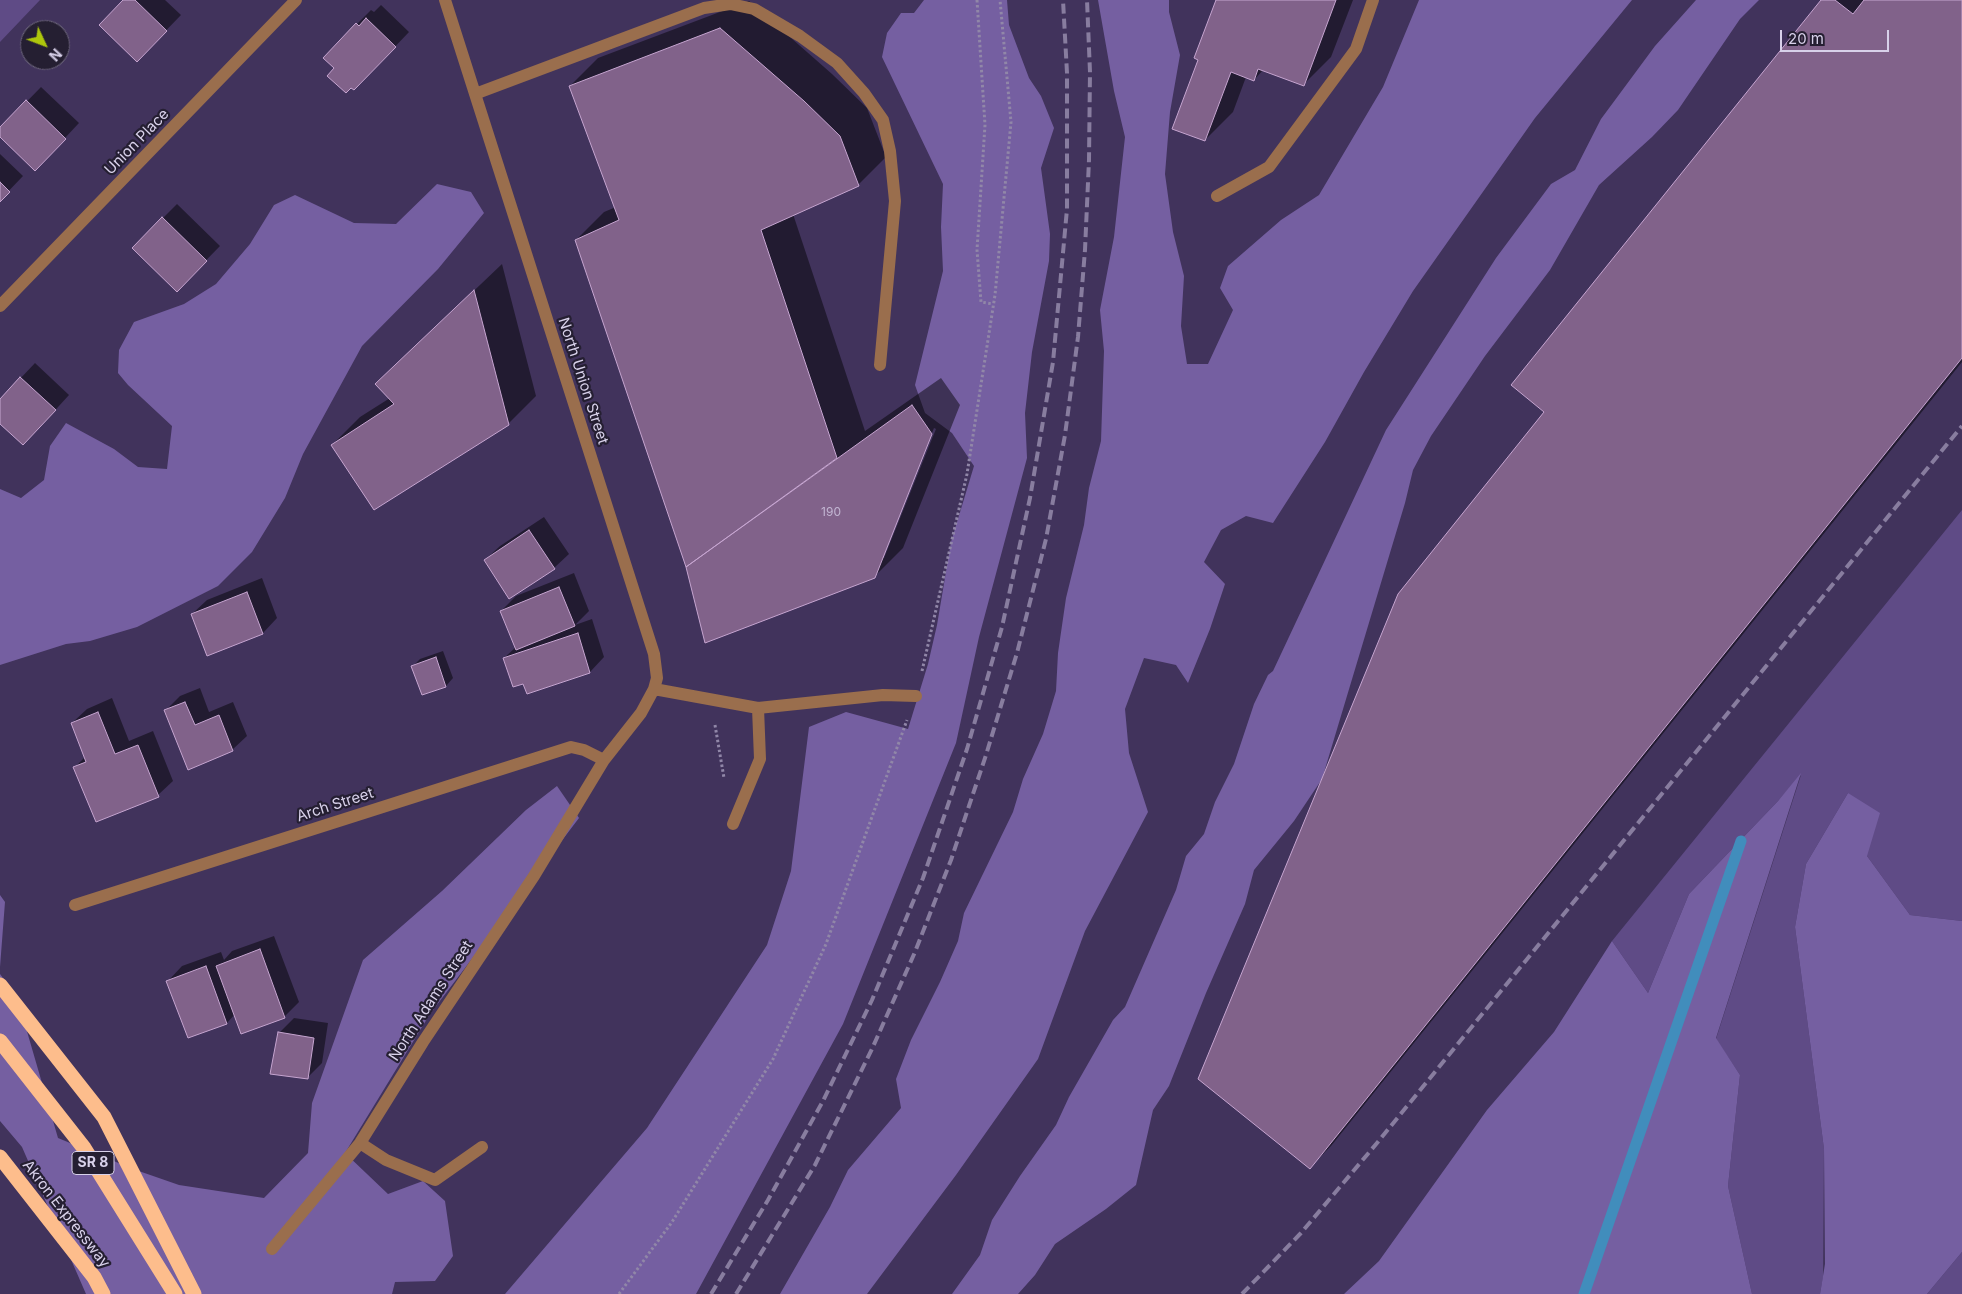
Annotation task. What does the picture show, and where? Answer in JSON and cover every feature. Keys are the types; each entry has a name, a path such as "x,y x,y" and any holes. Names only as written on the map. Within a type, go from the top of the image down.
{"highway":[{"path":"0,985 104,1117 194,1294"},
{"name":"SR 8","path":"0,1041 84,1148 175,1294"},
{"name":"Akron Expressway","path":"0,1157 94,1277 103,1294"}],"street":[{"name":"Union Place","path":"0,306 296,0"},
{"name":"North Union Street","path":"445,0 654,654 657,678 654,689 641,713 604,760"},
{"path":"1218,196 1269,167 1356,49 1374,0"},
{"path":"475,94 704,8 730,2 754,9 800,36 837,63 864,93 882,120 890,151 895,201 880,365"},
{"path":"654,689 758,708 883,695 916,696"},
{"path":"733,824 760,759 758,708"},
{"name":"Arch Street","path":"75,905 571,747 584,750 604,760"},
{"name":"North Adams Street","path":"272,1250 360,1144 423,1042 534,876 604,760"},
{"path":"360,1144 386,1160 435,1180 482,1147"}],"path":[{"path":"977,0 985,125 977,250 981,302 993,304"},
{"path":"716,735 722,761"}],"shaded area":[{"path":"0,0 40,0 20,20 0,42"},
{"path":"924,0 1007,0 1009,25 1029,78 1041,96 1054,128 1041,168 1050,234 1049,261 1032,352 1025,413 1027,458 979,637 956,743 843,1024 696,1294 505,1294 647,1128 767,945 791,871 809,727 846,712 908,729 928,664 937,625 951,542 974,466 952,433 925,413 915,385 943,271 941,227 943,184 882,57 887,33 901,13 914,13"},
{"path":"1098,0 1169,0 1169,12 1180,55 1170,112 1165,174 1173,232 1184,276 1181,326 1187,364 1208,364 1233,310 1220,288 1228,266 1281,220 1319,195 1383,87 1419,0 1632,0 1535,118 1413,291 1364,372 1325,442 1273,523 1246,516 1221,530 1204,562 1225,584 1210,629 1188,683 1176,665 1144,658 1125,709 1129,753 1148,812 1085,931 1038,1059 956,1175 867,1294 780,1294 830,1207 848,1170 901,1108 896,1079 911,1040 958,941 964,913 1013,812 1023,779 1043,734 1056,691 1058,653 1066,598 1084,525 1089,488 1101,441 1104,351 1100,310 1114,237 1125,137 1114,91"},
{"path":"1696,0 1759,0 1740,19 1678,110 1652,137 1599,185 1550,270 1485,356 1431,436 1413,470 1405,503 1322,779 1294,821 1254,870 1245,904 1206,993 1169,1086 1153,1110 1136,1185 1106,1209 1055,1244 1035,1275 1018,1294 952,1294 980,1255 992,1220 1056,1125 1069,1097 1113,1020 1125,1007 1176,890 1186,856 1204,834 1215,802 1234,764 1254,704 1268,675 1273,671 1386,430 1496,258 1551,184 1575,170 1601,119 1655,46"},
{"path":"437,184 471,192 484,213 438,269 362,346 303,454 285,498 252,552 218,586 137,627 90,641 66,644 0,665 0,489 21,498 44,480 50,446 66,423 114,449 138,467 167,469 172,426 128,385 118,373 119,350 134,322 184,304 216,284 250,244 274,205 295,195 354,223 396,224"},
{"path":"1962,510 1962,921 1910,915 1867,856 1848,793 1806,864 1795,927 1824,1149 1823,1277 1820,1294 1752,1294 1728,1186 1740,1075 1716,1039 1801,775 1689,894 1648,993 1612,941"},
{"path":"1801,773 1716,1038 1740,1075 1728,1186 1752,1294 1344,1294 1379,1261 1487,1110 1554,1032 1612,941 1648,993 1689,894 1778,801"},
{"path":"557,786 579,818 430,1014 345,1153 388,1194 423,1181 445,1201 453,1256 435,1281 395,1282 392,1294 86,1294 22,1147 0,1121 0,974 17,997 58,1138 133,1169 179,1185 264,1198 308,1153 312,1103 363,960 442,891 526,810"},
{"path":"1848,793 1880,813 1867,856 1910,915 1962,921 1962,1252 1927,1294 1820,1294 1825,1264 1824,1149 1795,927 1806,864"},
{"path":"0,895 5,902 0,967"},
{"path":"1962,1252 1962,1294 1927,1294"}],"building":[{"path":"123,0 135,0 167,31 137,62 99,25"},
{"path":"1216,0 1336,0 1304,86 1258,69 1254,81 1231,72 1205,141 1172,129 1198,60 1194,58"},
{"path":"1821,0 1835,0 1853,14 1864,0 1962,0 1962,358 1310,1169 1198,1079 1398,594 1544,412 1511,385"},
{"path":"366,18 396,47 354,90 351,88 346,93 327,76 334,68 323,58 356,23 359,26"},
{"path":"720,28 804,101 840,136 859,186 761,230 837,458 686,567 575,240 619,220 569,86"},
{"path":"26,100 66,139 35,171 0,137 0,127"},
{"path":"0,182 10,192 0,202"},
{"path":"162,217 207,261 177,292 132,248"},
{"path":"474,290 509,425 374,510 331,445 394,404 375,384"},
{"path":"20,377 56,410 23,445 0,424 0,399"},
{"path":"912,405 932,434 875,578 705,643 686,567"},
{"path":"529,530 555,569 509,599 484,560"},
{"path":"559,587 575,626 516,650 500,611"},
{"path":"247,592 263,634 207,656 191,614"},
{"path":"578,633 590,673 527,694 523,684 513,687 503,658"},
{"path":"436,657 446,687 422,695 411,666"},
{"path":"185,702 195,725 219,715 233,751 188,770 164,710"},
{"path":"98,712 115,754 138,745 159,797 96,822 73,767 86,762 71,723"},
{"path":"260,949 285,1018 241,1034 216,966"},
{"path":"206,966 227,1024 188,1038 166,981"},
{"path":"278,1032 314,1038 308,1079 270,1074"}],"waterway":[{"path":"1584,1294 1741,841"}],"railway":[{"path":"711,1294 768,1200 823,1101 872,1000 923,878 967,749 1002,627 1030,498 1053,362 1067,209 1067,73 1063,0"},
{"path":"736,1294 815,1165 872,1049 915,952 951,860 1017,653 1046,539 1065,435 1078,337 1085,250 1089,160 1090,72 1087,0"},
{"path":"1242,1294 1301,1233 1377,1143 1962,426"}]}
